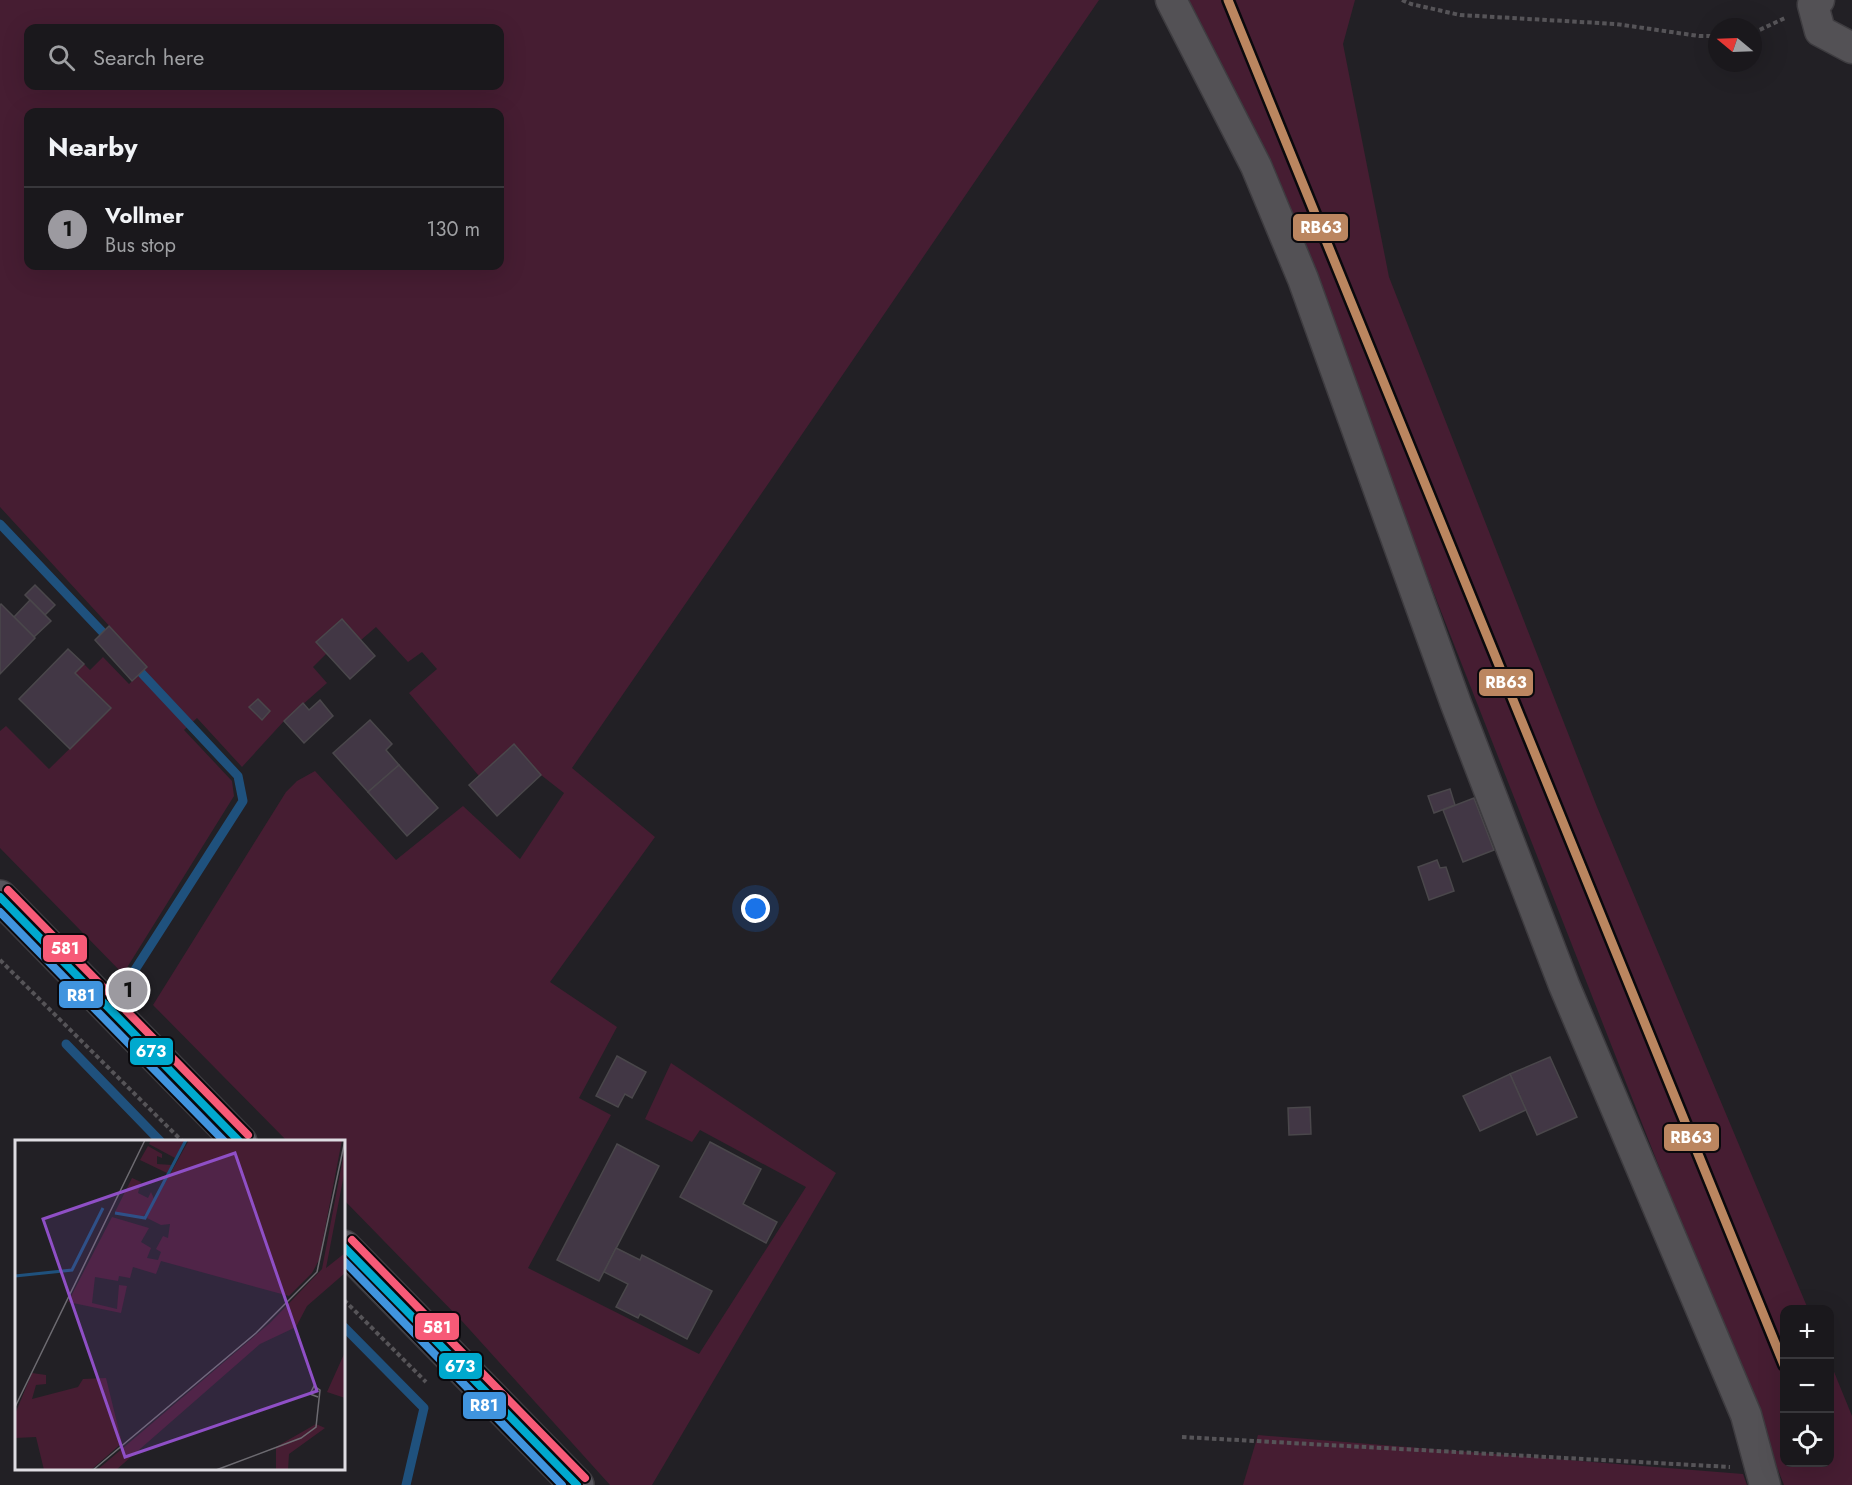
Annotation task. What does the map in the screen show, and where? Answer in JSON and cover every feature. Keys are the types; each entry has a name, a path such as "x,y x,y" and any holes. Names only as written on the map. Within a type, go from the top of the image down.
{"main road":[{"path":"0,897 238,1140"},
{"path":"345,1248 577,1485"}],"street":[{"path":"1171,0 1256,166 1303,279 1456,704 1564,985 1746,1415 1762,1474"},
{"path":"1819,0 1813,5 1820,31 1852,48"}],"path":[{"path":"1402,0 1460,15 1616,24 1708,36"},
{"path":"0,960 181,1140"},
{"path":"1182,1437 1728,1468 1762,1474"}],"shaded area":[{"path":"0,0 1099,0 572,768 655,837 550,982 617,1027 579,1098 611,1115 528,1268 699,1354 806,1187 700,1130 692,1142 645,1119 671,1063 836,1173 652,1485 610,1485 461,1320 345,1201 345,1140 286,1140 153,1005 286,792 297,781 315,771 396,860 463,806 520,859 564,793 541,775 514,744 479,776 409,693 437,669 422,652 408,662 376,627 361,640 342,619 316,642 327,653 313,667 327,683 284,721 242,767 197,718 184,730 232,781 234,796 123,974 0,848 0,731 6,726 49,769 111,708 75,673 84,664 90,670 103,657 129,684 147,667 0,507"},
{"path":"1183,0 1355,0 1343,44 1389,277 1597,807 1806,1305 1780,1305 1780,1467 1834,1467 1834,1372 1852,1416 1852,1485 1784,1485 1263,158"},
{"path":"1258,1435 1743,1474 1747,1485 1243,1485"}],"building":[{"path":"35,585 55,605 45,615 25,595"},
{"path":"30,600 51,621 34,637 14,617"},
{"path":"0,605 35,638 0,674"},
{"path":"342,619 375,656 350,679 316,642"},
{"path":"109,626 147,667 132,681 95,640"},
{"path":"68,649 84,664 75,673 111,708 70,749 19,699"},
{"path":"258,699 270,711 262,720 249,707"},
{"path":"320,700 333,716 304,743 284,721 303,703 309,710"},
{"path":"370,720 392,744 386,750 399,765 368,792 333,753"},
{"path":"514,744 541,775 497,816 469,785"},
{"path":"399,765 438,808 407,836 368,792"},
{"path":"1450,789 1455,805 1434,813 1428,796"},
{"path":"1474,798 1494,850 1463,862 1443,810"},
{"path":"1437,860 1440,868 1446,867 1454,891 1429,900 1418,867"},
{"path":"617,1056 646,1072 632,1098 625,1094 618,1107 596,1096"},
{"path":"1550,1057 1577,1117 1537,1135 1510,1074"},
{"path":"1510,1074 1526,1110 1480,1131 1463,1096"},
{"path":"1310,1107 1311,1134 1289,1135 1288,1108"},
{"path":"710,1142 761,1169 743,1204 777,1222 766,1243 680,1197"},
{"path":"617,1144 659,1166 599,1281 557,1260"},
{"path":"616,1248 640,1260 642,1255 712,1291 687,1339 640,1314 638,1318 616,1307 628,1284 604,1272"}],"waterway":[{"path":"0,524 110,640"},
{"path":"131,976 243,801 238,776 134,665"},
{"path":"66,1044 159,1140"},
{"path":"345,1328 424,1408 406,1485"}],"transit line":[{"name":"RB63","path":"1228,0 1782,1359"},
{"name":"581","path":"8,890 248,1135"},
{"name":"673","path":"0,897 238,1140"},
{"name":"R81","path":"0,912 223,1140"},
{"name":"581","path":"352,1240 585,1478"},
{"name":"673","path":"345,1248 577,1485"},
{"name":"R81","path":"345,1262 562,1485"}],"place":[{"name":"Vollmer","path":"128,990"}]}
